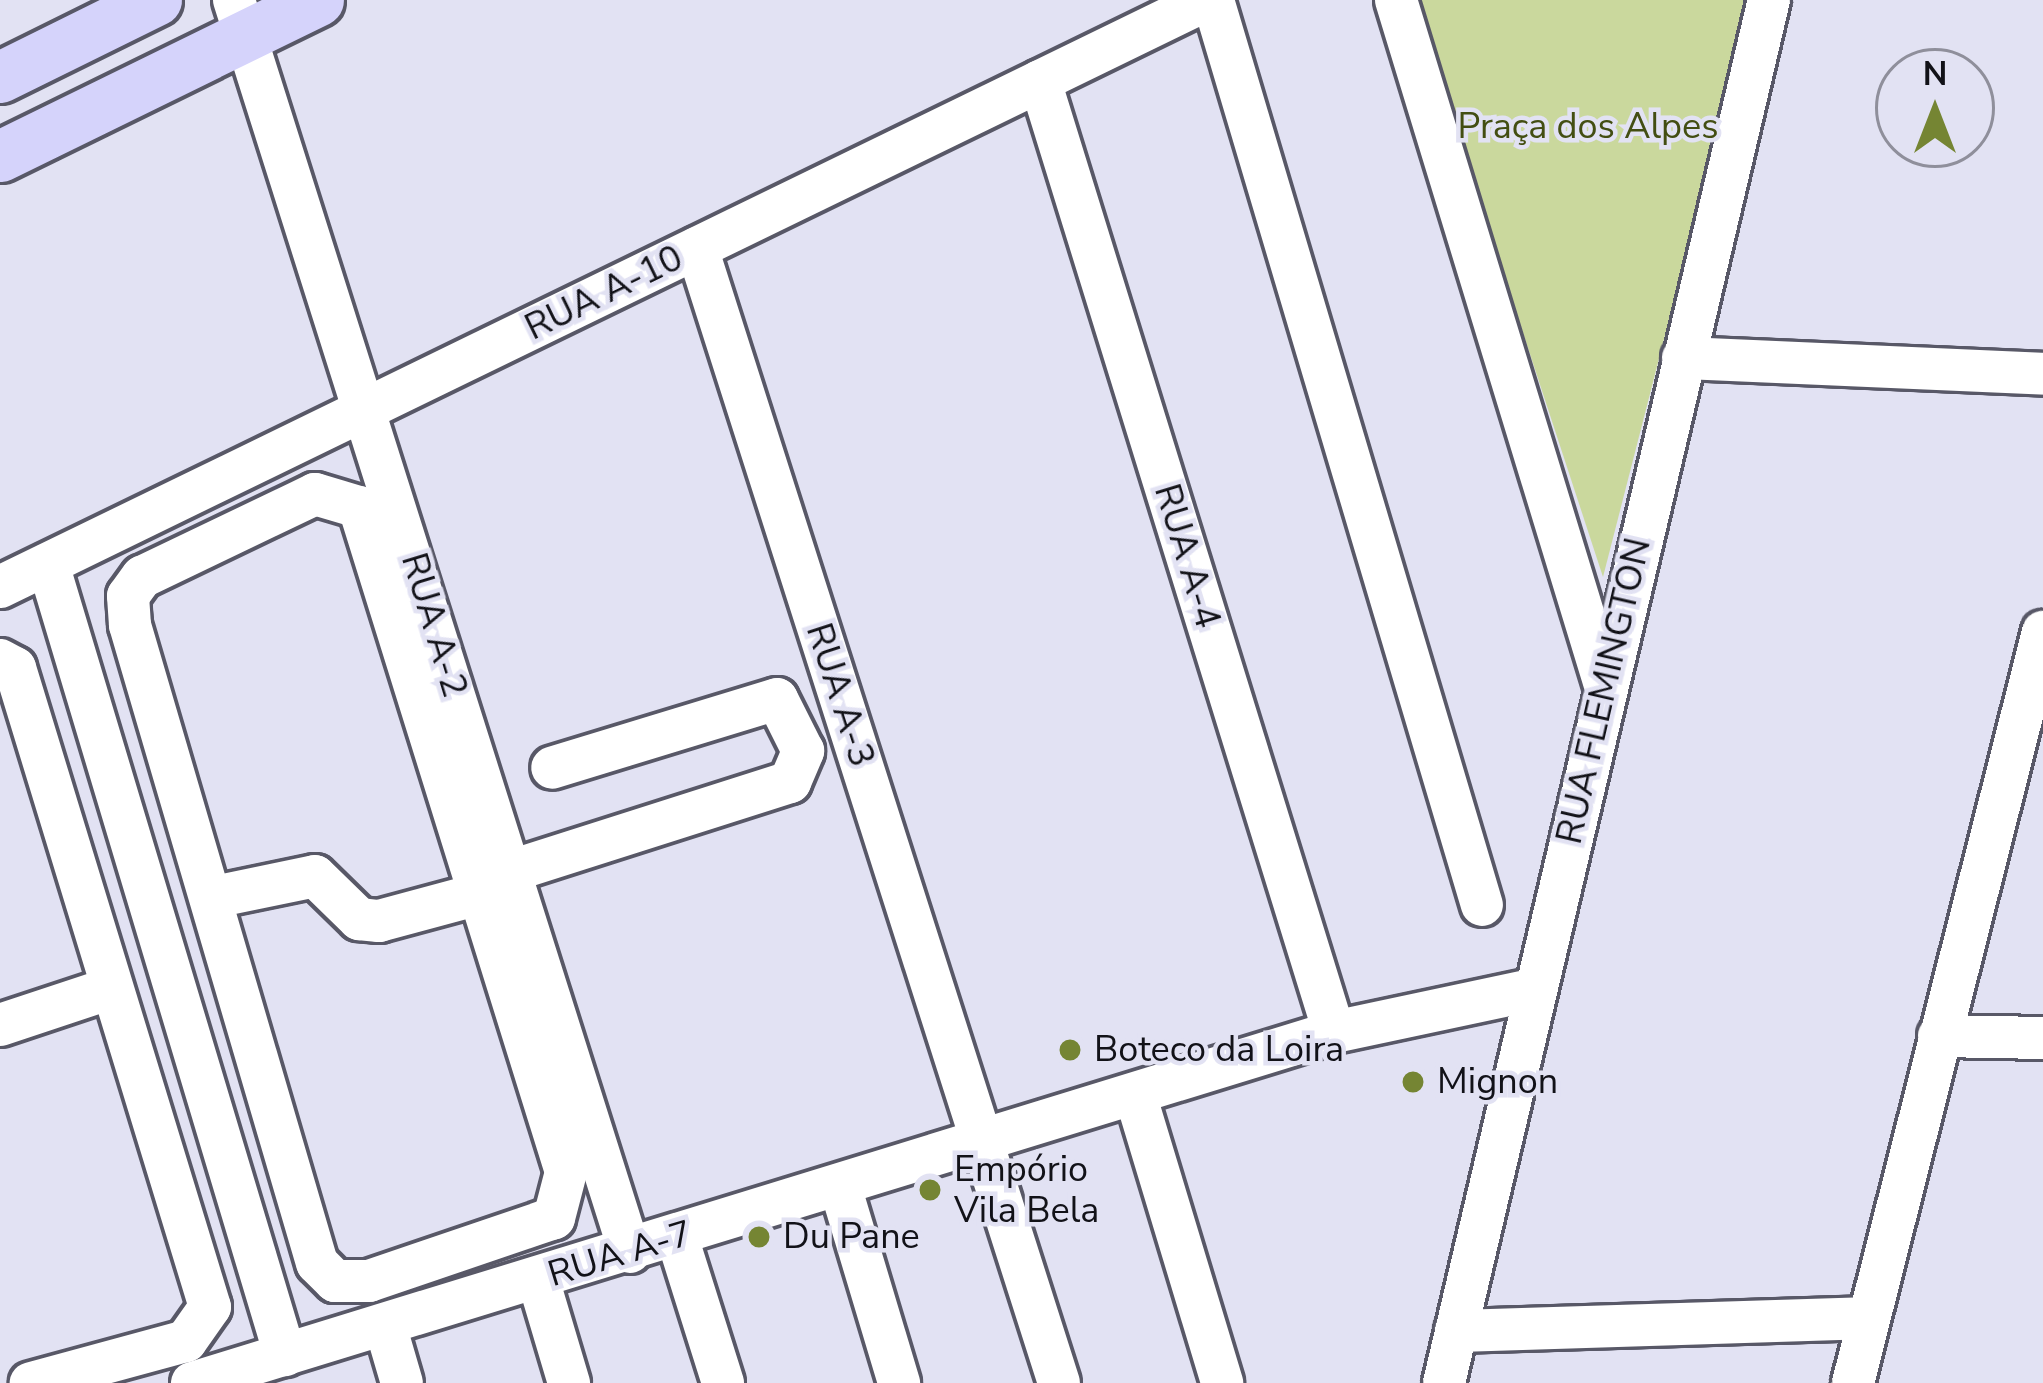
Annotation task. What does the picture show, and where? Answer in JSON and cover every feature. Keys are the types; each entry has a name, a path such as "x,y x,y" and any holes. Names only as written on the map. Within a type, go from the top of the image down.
{"main road":[{"path":"0,77 106,11 156,0"},
{"path":"0,156 240,17 318,0"}],"street":[{"name":"RUA A-10","path":"0,587 1210,0"},
{"path":"1210,0 1481,905"},
{"path":"1396,0 1605,685"},
{"name":"RUA FLEMINGTON","path":"1444,1383 1532,990 1768,0"},
{"name":"RUA A-2","path":"240,17 366,409 500,884 630,1252"},
{"name":"RUA A-4","path":"1040,81 1334,1031"},
{"name":"RUA A-3","path":"697,248 1058,1383"},
{"path":"1683,358 2043,374"},
{"path":"338,494 359,507 500,884 566,1199 554,1218 369,1282 335,1282 317,1263 128,596 142,577 338,494"},
{"path":"48,563 285,1355"},
{"path":"1853,1383 1939,1036 2030,735 2043,632"},
{"path":"0,660 15,668 210,1307 186,1341 31,1383"},
{"path":"214,897 315,875 359,919 379,921 500,884 790,782 803,751 776,699 552,768"},
{"path":"0,1025 111,988"},
{"name":"RUA A-7","path":"192,1383 235,1377 285,1355 1334,1031 1532,990"},
{"path":"1939,1036 2043,1038"},
{"path":"1135,1094 1222,1383"},
{"path":"840,1186 898,1383"},
{"path":"677,1237 723,1383"},
{"path":"538,1279 569,1383"},
{"path":"1456,1331 1866,1318"},
{"path":"385,1325 402,1383"}],"green space":[{"name":"Praça dos Alpes","path":"1414,0 1751,0 1603,577"}],"place":[{"name":"Boteco da Loira","path":"1070,1050"},
{"name":"Mignon","path":"1413,1082"},
{"name":"Empório Vila Bela","path":"930,1190"},
{"name":"Du Pane","path":"759,1237"}]}
